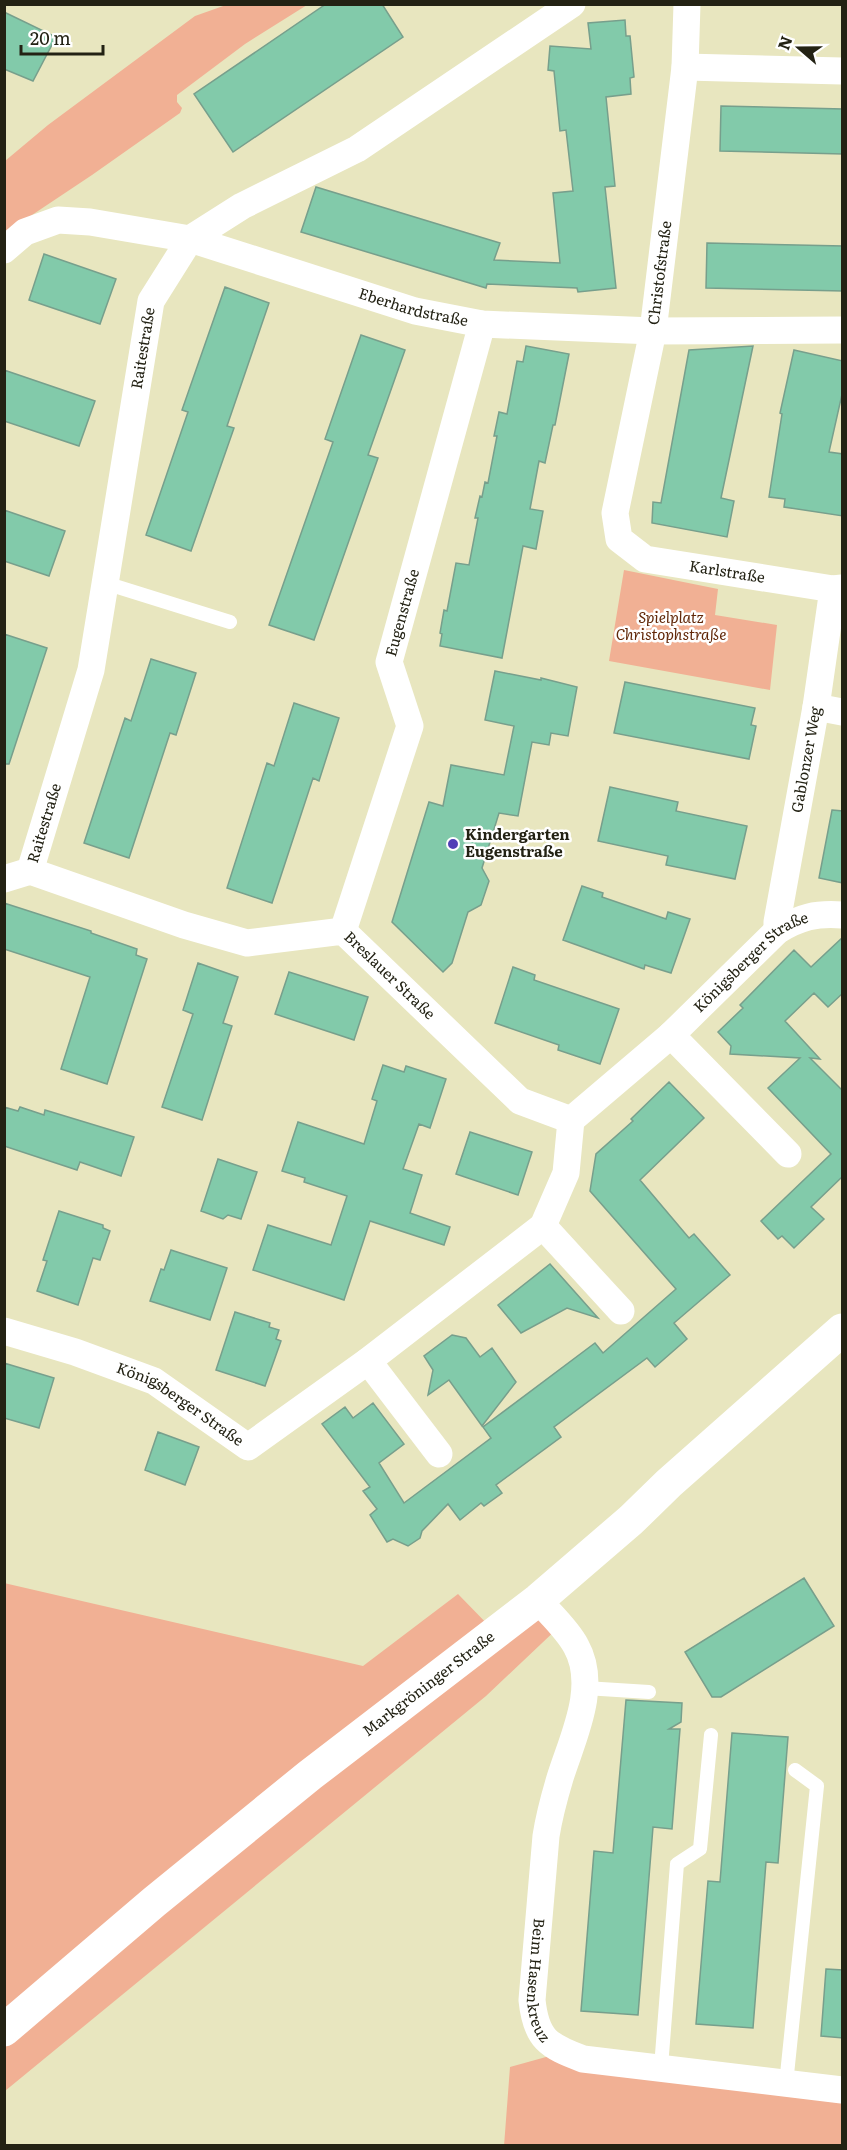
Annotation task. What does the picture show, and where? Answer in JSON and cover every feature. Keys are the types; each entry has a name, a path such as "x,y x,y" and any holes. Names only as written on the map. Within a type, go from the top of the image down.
{"street":[{"name":"Raitestraße","path":"30,871 91,670 151,301 190,239 242,206 357,149 572,4"},
{"name":"Christofstraße","path":"619,539 615,513 653,332 685,67 687,4"},
{"path":"685,67 843,71"},
{"name":"Eberhardstraße","path":"4,250 25,232 58,220 90,222 190,239 415,311 482,324 653,332 843,330"},
{"name":"Eugenstraße","path":"343,931 410,726 389,662 482,324"},
{"name":"Karlstraße","path":"619,539 645,559 838,588"},
{"name":"Gablonzer Weg","path":"777,931 838,588"},
{"path":"816,707 843,712"},
{"path":"4,879 30,871"},
{"name":"Breslauer Straße","path":"30,871 184,925 247,943 343,931 520,1101 571,1120"},
{"name":"Königsberger Straße","path":"4,1331 75,1352 154,1381 248,1447 368,1361 543,1226 566,1173 571,1120 671,1035 777,931 795,920 824,914 843,915"},
{"path":"671,1035 788,1154"},
{"path":"543,1226 621,1311"},
{"name":"Markgröninger Straße","path":"4,2030 154,1902 310,1775 538,1600 843,1330"},
{"path":"368,1361 439,1454"},
{"name":"Beim Hasenkreuz","path":"538,1600 576,1646 582,1664 585,1688 583,1708 554,1800 546,1836 532,2000 534,2021 543,2038 564,2052 583,2059 843,2090"}],"lane":[{"path":"105,583 230,622"},
{"path":"585,1688 649,1692"},
{"path":"661,2067 677,1864 700,1849 711,1735"},
{"path":"786,2084 818,1786 795,1770"}],"green space":[{"path":"226,5 307,5 245,44 177,95 177,102 182,108 180,113 5,233 5,161 48,125 195,16"},
{"name":"Spielplatz Christophstraße","path":"624,570 718,589 715,615 777,625 770,690 609,661"},
{"path":"4,1583 363,1666 458,1594 495,1632 538,1600 560,1626 486,1696 5,2091"},
{"path":"564,2052 842,2089 842,2145 504,2146 510,2067"}],"building":[{"path":"326,4 382,4 403,37 233,152 194,94"},
{"path":"4,12 56,37 33,81 4,69"},
{"path":"625,20 626,36 630,36 634,77 630,78 631,94 606,97 615,186 605,187 616,288 578,292 577,288 487,284 486,288 301,232 316,187 500,243 494,260 560,263 553,193 573,191 566,130 560,131 554,71 548,70 550,46 591,49 588,23"},
{"path":"721,106 843,109 843,154 720,151"},
{"path":"707,243 843,246 843,291 706,288"},
{"path":"44,254 116,279 100,324 29,300"},
{"path":"225,287 269,303 227,426 234,428 191,551 146,535 188,412 182,410"},
{"path":"361,335 405,350 368,455 378,458 314,640 269,625 333,442 325,439"},
{"path":"526,346 569,354 555,425 553,425 545,463 539,461 530,509 543,511 536,549 523,546 502,658 440,646 442,634 440,633 444,610 447,611 456,563 469,565 478,518 475,518 485,482 488,483 499,412 507,414 517,361 523,362"},
{"path":"753,346 721,498 734,501 727,537 652,523 653,502 661,503 689,350"},
{"path":"794,350 843,361 843,390 829,452 843,454 843,516 784,507 785,499 769,497 782,414 780,413"},
{"path":"4,370 95,401 79,446 4,421"},
{"path":"4,510 65,531 49,576 4,561"},
{"path":"4,634 47,648 9,764 4,764"},
{"path":"151,659 196,673 176,735 170,733 129,858 84,843 125,718 131,721"},
{"name":"Kindergarten Eugenstraße","path":"495,671 541,680 541,678 577,687 568,736 551,733 549,745 532,742 518,816 499,813 482,868 489,881 481,905 468,912 452,963 443,972 392,922 429,802 443,806 451,765 504,775 514,726 485,720"},
{"path":"625,682 755,708 751,725 756,726 749,759 614,733"},
{"path":"294,703 339,718 319,781 313,778 272,903 227,888 267,763 274,766"},
{"path":"610,787 678,802 676,811 747,826 735,879 666,865 668,856 598,841"},
{"path":"832,810 843,811 843,883 819,878"},
{"path":"582,886 603,893 602,897 666,919 668,912 690,919 671,973 645,965 644,969 563,940"},
{"path":"4,903 91,931 91,933 137,949 136,955 147,959 107,1084 61,1069 90,977 4,949"},
{"path":"843,937 843,993 828,1007 814,993 785,1021 820,1059 810,1058 843,1091 843,1176 811,1207 824,1219 794,1248 782,1236 778,1239 761,1221 831,1154 768,1088 800,1058 730,1054 731,1046 718,1032 743,1008 740,1005 794,950 811,967"},
{"path":"198,963 238,977 223,1023 232,1026 202,1120 162,1107 193,1014 183,1010"},
{"path":"513,967 535,975 534,980 619,1009 600,1064 558,1050 559,1045 495,1023"},
{"path":"289,972 368,997 354,1040 275,1014"},
{"path":"383,1065 404,1072 406,1066 446,1079 430,1128 419,1124 403,1169 422,1175 410,1213 450,1227 444,1245 370,1221 344,1300 253,1270 268,1225 331,1245 347,1196 304,1182 305,1178 282,1171 298,1122 364,1144 377,1101 372,1099"},
{"path":"669,1082 704,1118 640,1180 689,1238 694,1234 730,1275 674,1323 687,1339 655,1367 647,1358 554,1427 561,1437 496,1485 502,1493 484,1506 481,1503 460,1520 448,1504 422,1531 420,1538 408,1546 393,1539 387,1542 370,1515 377,1509 363,1491 370,1487 322,1424 345,1407 353,1418 373,1403 404,1444 379,1463 404,1503 491,1438 483,1427 595,1343 603,1353 676,1289 590,1191 596,1154 633,1121 631,1119"},
{"path":"4,1107 18,1111 20,1107 44,1115 45,1110 134,1137 121,1176 80,1162 77,1170 4,1146"},
{"path":"470,1132 532,1152 518,1195 456,1174"},
{"path":"218,1159 257,1172 241,1219 228,1215 223,1219 201,1211"},
{"path":"59,1211 103,1225 103,1228 110,1231 100,1260 93,1258 78,1305 37,1291 47,1261 43,1260"},
{"path":"171,1250 227,1268 210,1320 150,1301 161,1269 164,1270"},
{"path":"550,1264 598,1318 567,1308 521,1333 498,1305"},
{"path":"235,1312 270,1323 269,1327 279,1330 276,1339 281,1341 265,1386 216,1370"},
{"path":"452,1335 466,1338 480,1357 492,1348 516,1382 482,1426 449,1380 428,1395 433,1370 424,1356"},
{"path":"4,1363 54,1378 39,1428 4,1418"},
{"path":"158,1432 199,1447 185,1485 145,1470"},
{"path":"804,1578 834,1626 721,1697 712,1697 685,1652"},
{"path":"626,1700 682,1703 681,1722 669,1729 680,1729 672,1829 653,1827 638,2015 581,2011 594,1851 613,1853"},
{"path":"732,1733 788,1737 778,1863 766,1862 753,2028 696,2024 708,1881 720,1882"},
{"path":"826,1969 843,1970 843,2038 821,2036"}],"place":[{"name":"Kindergarten Eugenstraße","path":"453,844"}]}
